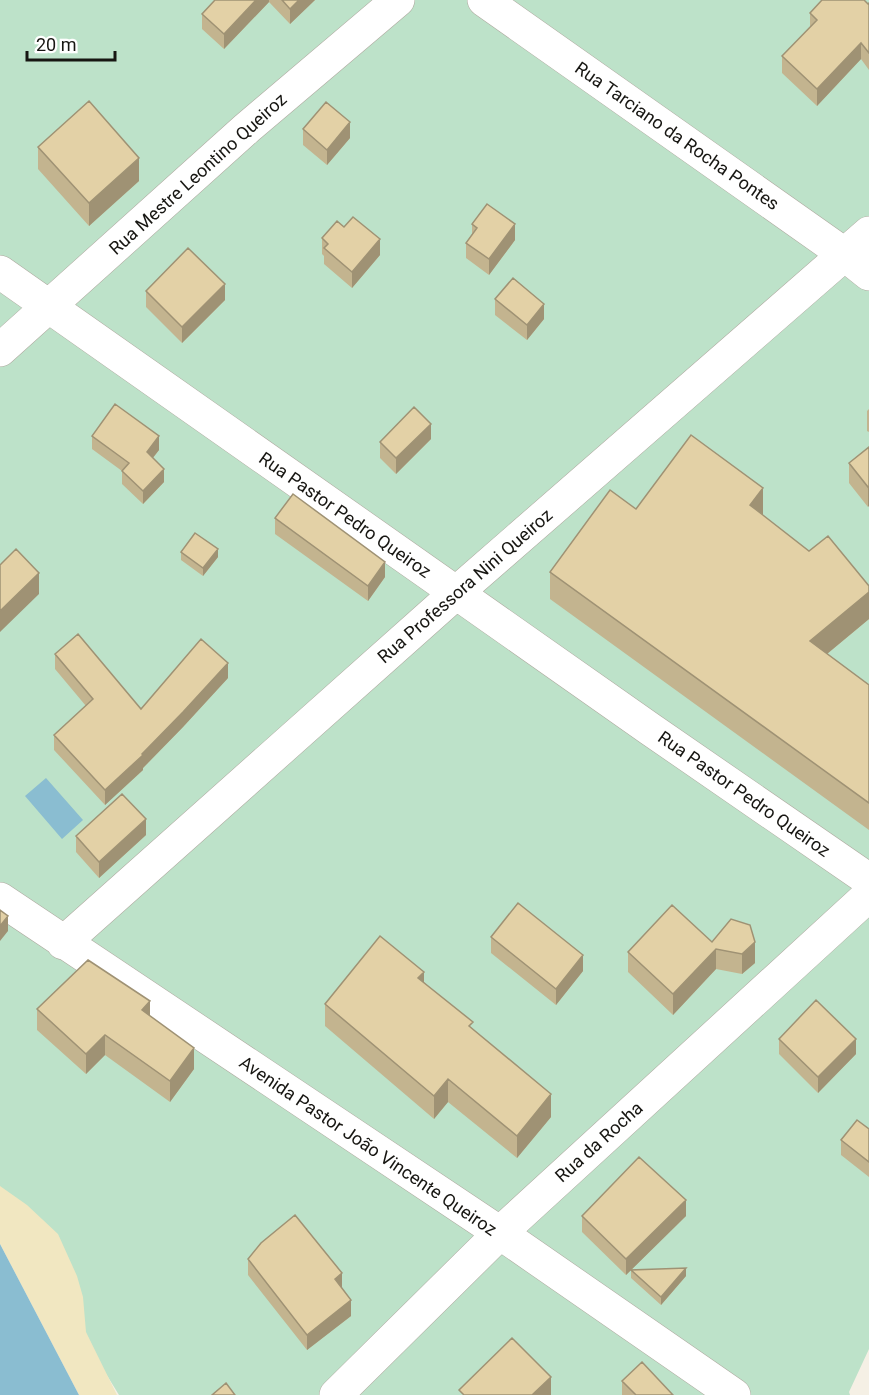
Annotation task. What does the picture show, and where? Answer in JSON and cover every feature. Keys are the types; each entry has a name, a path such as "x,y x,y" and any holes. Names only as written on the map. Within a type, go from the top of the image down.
{"street":[{"name":"Rua Mestre Leontino Queiroz","path":"0,351 247,128 398,0"},
{"name":"Rua Tarciano da Rocha Pontes","path":"484,0 857,264"},
{"name":"Rua Professora Nini Queiroz","path":"63,943 456,593 857,264 869,233"},
{"name":"Rua Pastor Pedro Queiroz","path":"0,272 869,880"},
{"name":"Rua da Rocha","path":"336,1395 500,1233 869,896"},
{"name":"Avenida Pastor João Vincente Queiroz","path":"0,899 500,1233 734,1395"}],"green space":[{"path":"0,0 869,0 869,1349 849,1392 850,1395 119,1395 0,1201"}],"sand":[{"path":"0,1186 27,1205 58,1234 77,1276 83,1297 86,1332 117,1395 79,1395 0,1244"}],"water":[{"path":"46,778 83,820 62,839 25,796"},
{"path":"0,1244 79,1395 0,1395"}],"building":[{"path":"215,0 256,0 224,34 202,14"},
{"path":"282,0 299,0 290,9"},
{"path":"822,0 864,0 869,3 869,53 861,43 817,89 782,56 817,20 810,13"},
{"path":"89,101 139,158 89,203 38,147"},
{"path":"326,102 350,122 327,150 303,129"},
{"path":"487,204 515,224 489,259 466,243 477,228 472,224"},
{"path":"353,217 380,239 352,272 324,248 328,244 322,238 337,221 344,227"},
{"path":"188,248 225,284 182,327 146,291"},
{"path":"513,278 544,304 527,325 495,299"},
{"path":"115,404 159,436 147,452 164,469 143,491 122,471 129,463 92,436"},
{"path":"414,407 431,424 396,458 380,442"},
{"path":"691,435 763,488 750,505 809,551 828,536 869,586 869,592 810,641 869,685 869,803 550,572 610,490 636,509"},
{"path":"869,447 869,486 868,487 849,463"},
{"path":"293,494 385,562 368,586 275,518"},
{"path":"195,533 218,549 203,568 181,552"},
{"path":"16,549 39,573 0,611 0,565"},
{"path":"78,634 141,709 201,639 228,663 143,755 105,790 54,735 93,699 55,654"},
{"path":"122,794 146,819 99,862 76,836"},
{"path":"518,903 583,955 556,989 491,937"},
{"path":"672,905 712,942 731,919 750,925 755,942 742,954 716,949 673,994 628,952"},
{"path":"0,910 8,916 0,926"},
{"path":"380,936 424,972 418,978 473,1022 469,1026 551,1094 517,1136 448,1079 434,1096 325,1004"},
{"path":"88,960 150,1001 142,1010 194,1048 170,1081 105,1035 86,1054 37,1009"},
{"path":"816,1000 856,1039 818,1077 779,1039"},
{"path":"857,1120 869,1129 869,1162 841,1140"},
{"path":"639,1157 686,1200 626,1259 582,1216"},
{"path":"295,1215 342,1273 335,1279 351,1300 307,1335 248,1259 261,1243"},
{"path":"686,1268 661,1297 631,1270"},
{"path":"512,1338 551,1377 532,1395 464,1395 459,1390"},
{"path":"642,1362 673,1395 636,1395 622,1381"},
{"path":"226,1383 235,1395 212,1395"}]}
